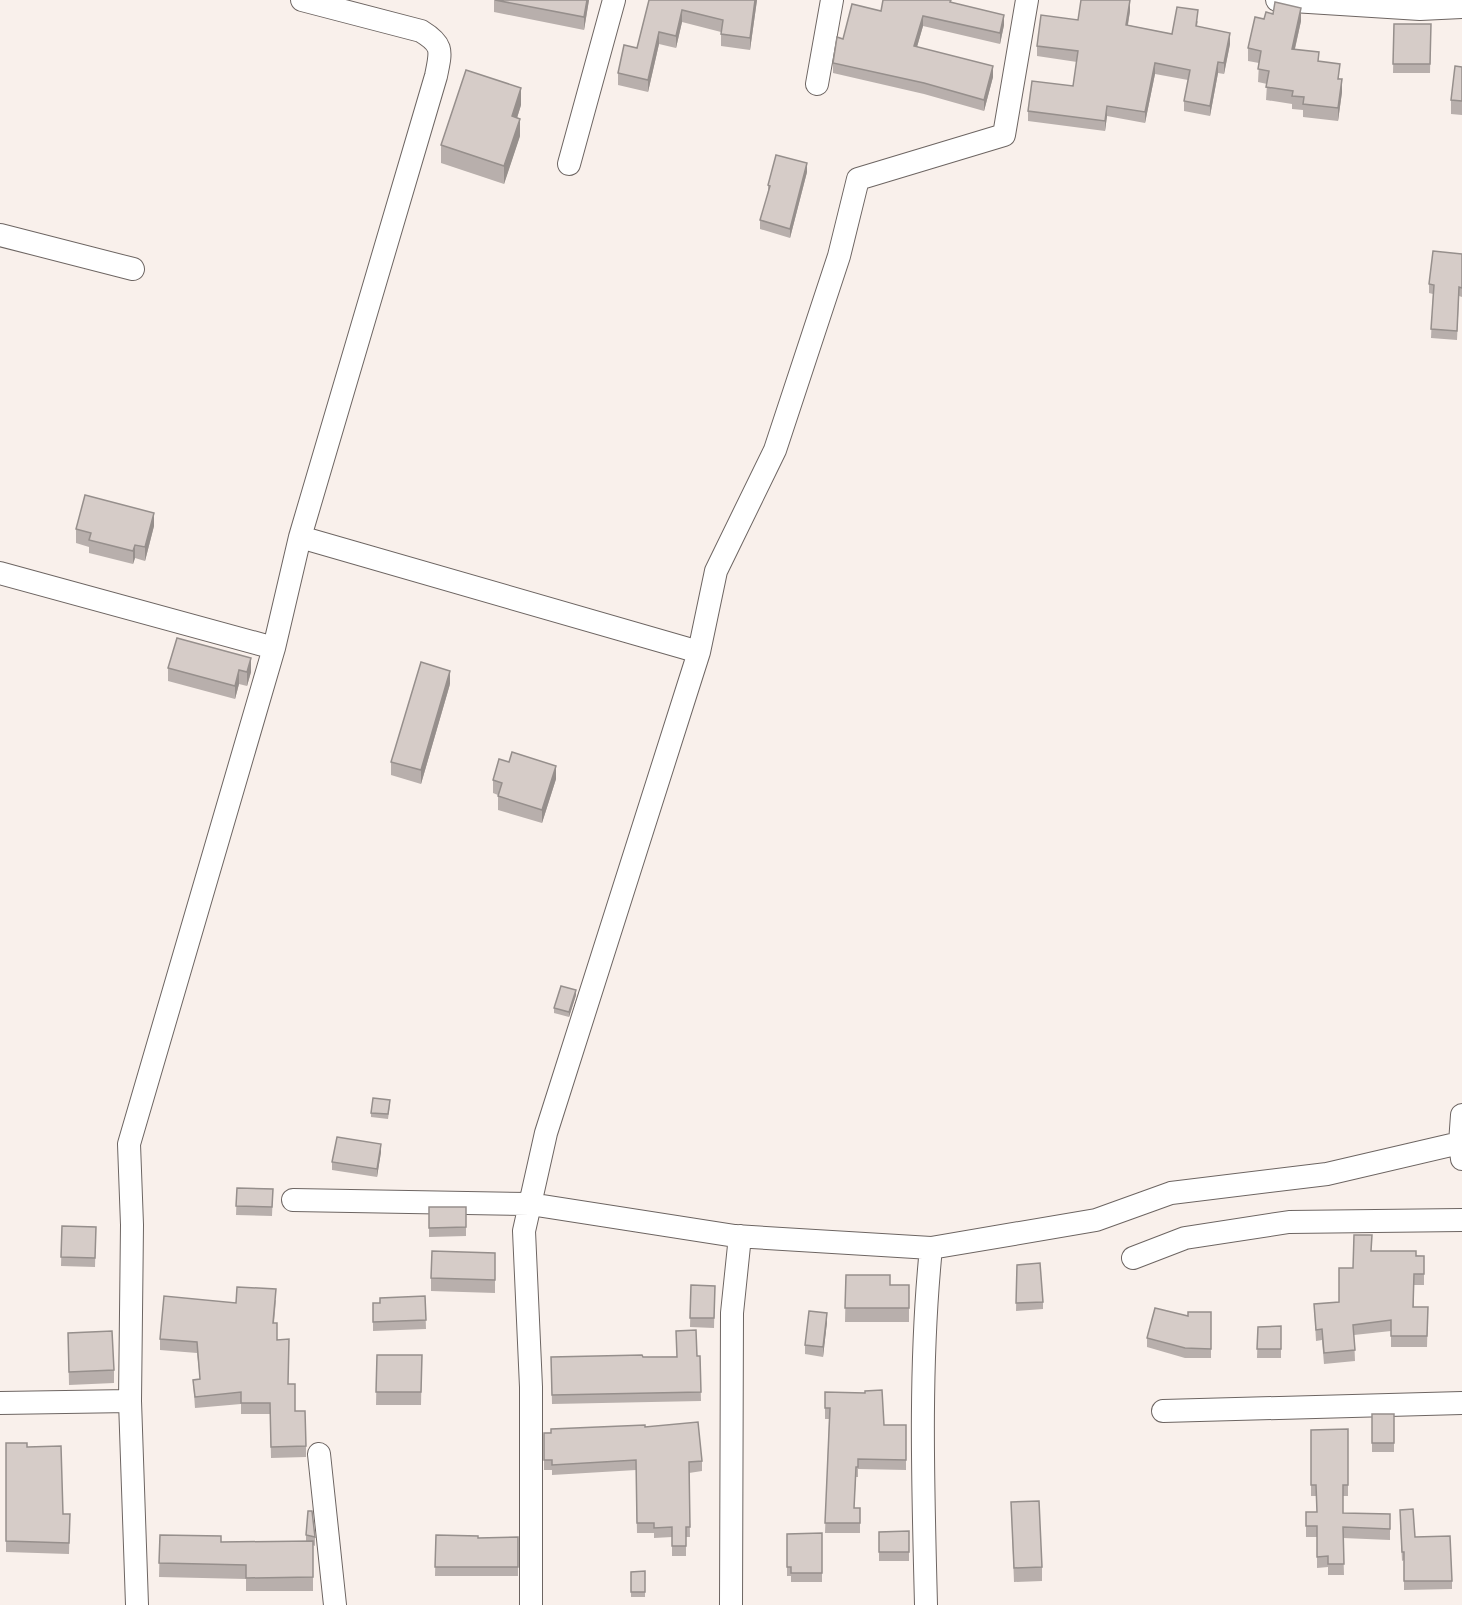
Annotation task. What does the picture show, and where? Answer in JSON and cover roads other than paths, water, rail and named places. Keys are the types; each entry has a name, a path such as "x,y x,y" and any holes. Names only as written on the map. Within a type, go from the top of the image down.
{"street":[{"path":"137,1605 130,1401 132,1225 129,1144 274,648 300,537 436,76 440,55 435,40 421,31 302,0"},
{"path":"569,164 614,0"},
{"path":"817,84 832,0"},
{"path":"531,1605 531,1387 525,1230 546,1132 699,652 716,571 775,450 839,256 858,179 1004,135 1027,0"},
{"path":"1277,0 1420,9 1449,5"},
{"path":"0,235 133,269"},
{"path":"300,537 699,652"},
{"path":"0,573 274,648"},
{"path":"292,1200 530,1204 740,1236 931,1248 1096,1220 1171,1193 1327,1173 1461,1151 1462,1115"},
{"path":"1133,1258 1185,1238 1289,1222 1462,1220"},
{"path":"731,1605 732,1313 740,1236"},
{"path":"926,1605 923,1438 925,1306 931,1248"},
{"path":"0,1403 130,1401"},
{"path":"1163,1411 1462,1403"},
{"path":"319,1454 335,1605"}]}
